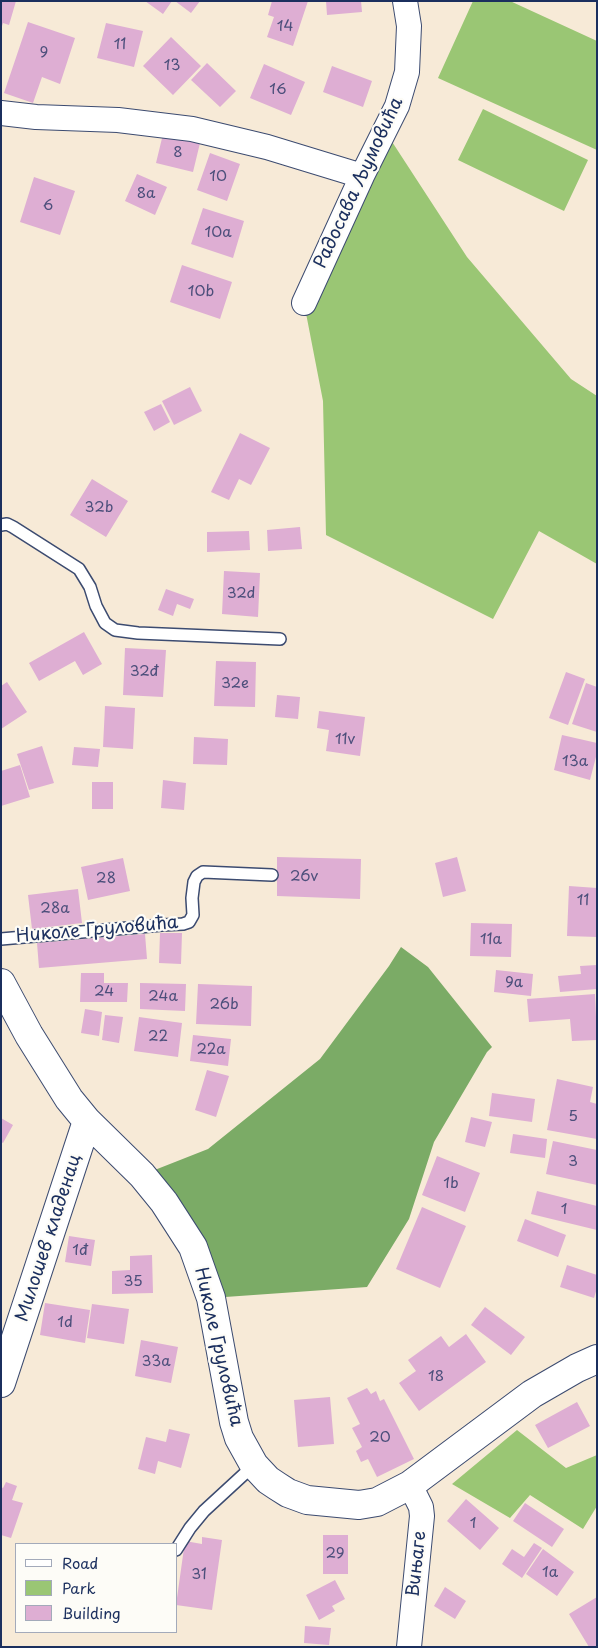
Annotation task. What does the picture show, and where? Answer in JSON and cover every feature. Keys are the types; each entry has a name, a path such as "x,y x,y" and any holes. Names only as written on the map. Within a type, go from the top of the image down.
{"street":[{"name":"Радосава Љумовића","path":"304,303 362,176 397,106 407,72 409,26 405,1"},
{"path":"1,113 36,117 118,120 192,129 267,147 362,176"},
{"name":"Николе Груловића","path":"1,983 29,1035 69,1099 87,1121 142,1174 164,1202 193,1247 211,1298 234,1422 245,1450 254,1465 268,1480 288,1493 307,1500 359,1505 369,1504 390,1496 410,1484 532,1394 577,1368 597,1359"},
{"name":"Милошев кладенац","path":"1,1383 87,1121"},
{"name":"Вињаге","path":"409,1647 422,1516 421,1507 410,1484"}],"lane":[{"path":"1,525 7,524 13,527 79,569 90,587 96,606 105,623 115,630 138,633 280,639"},
{"name":"Николе Груловића","path":"1,939 183,924 189,922 193,915 192,898 194,882 197,876 203,872 272,875"},
{"path":"178,1547 204,1511 254,1465"}],"green space":[{"path":"473,1 510,1 597,41 597,150 438,78"},
{"path":"483,109 588,160 564,211 458,160"},
{"path":"385,131 467,257 571,379 597,396 597,564 539,531 493,619 326,535 323,401 304,303"},
{"path":"401,947 428,967 492,1047 487,1052 434,1142 409,1219 367,1287 211,1298 142,1175 208,1149 320,1059"},
{"path":"517,1430 566,1468 597,1455 597,1506 583,1529 530,1495 510,1518 452,1484"}],"building":[{"path":"1,1 16,1 9,25 3,23 2,26"},
{"path":"145,1 172,1 163,14"},
{"path":"175,1 200,1 191,13"},
{"path":"272,1 308,1 293,46 267,37 274,17 268,15"},
{"path":"326,1 361,1 362,12 327,15"},
{"path":"28,22 75,38 60,84 42,77 33,103 4,93"},
{"path":"106,23 143,31 134,67 97,58"},
{"path":"171,37 201,66 173,95 143,66"},
{"path":"207,63 236,91 220,107 191,80"},
{"path":"264,64 305,82 291,115 250,98"},
{"path":"332,66 372,81 363,107 323,92"},
{"path":"163,134 200,143 193,172 156,163"},
{"path":"210,153 240,164 227,201 197,190"},
{"path":"137,174 167,187 155,215 125,201"},
{"path":"34,177 75,191 60,235 20,222"},
{"path":"203,208 244,221 233,258 191,244"},
{"path":"182,265 232,282 220,319 170,302"},
{"path":"190,387 202,411 174,425 162,401"},
{"path":"161,404 170,422 154,431 144,412"},
{"path":"240,433 270,448 251,485 239,479 229,500 211,492"},
{"path":"92,479 128,501 106,537 70,515"},
{"path":"300,527 302,549 268,551 267,530"},
{"path":"249,531 250,550 207,552 207,532"},
{"path":"224,571 260,573 258,617 222,614"},
{"path":"166,589 194,599 190,609 177,604 173,616 158,610"},
{"path":"84,632 102,664 83,675 75,661 39,681 29,663"},
{"path":"125,648 166,650 163,697 123,695"},
{"path":"216,661 256,662 255,707 214,706"},
{"path":"566,672 585,679 568,725 549,718"},
{"path":"7,682 27,712 1,729 1,686"},
{"path":"586,683 597,687 597,732 572,724"},
{"path":"277,695 300,697 298,719 275,717"},
{"path":"105,706 135,708 133,749 103,747"},
{"path":"319,711 365,717 360,756 326,751 329,730 317,728"},
{"path":"562,735 597,743 597,753 590,780 554,770"},
{"path":"194,737 228,739 227,765 193,764"},
{"path":"42,746 54,783 29,790 17,754"},
{"path":"74,747 100,749 98,767 72,765"},
{"path":"20,765 30,797 1,806 1,771"},
{"path":"163,780 186,783 184,810 161,808"},
{"path":"92,782 113,782 113,809 92,809"},
{"path":"277,857 361,859 360,899 277,896"},
{"path":"457,857 466,891 443,897 435,863"},
{"path":"123,858 130,891 88,900 81,867"},
{"path":"569,886 597,888 597,937 567,936"},
{"path":"78,889 82,923 32,929 28,895"},
{"path":"471,923 512,924 511,957 470,956"},
{"path":"160,933 182,933 181,964 159,963"},
{"path":"145,934 147,959 39,968 37,943"},
{"path":"597,965 597,989 560,992 558,976 581,974 580,966"},
{"path":"496,970 533,974 531,996 494,992"},
{"path":"81,973 104,973 104,983 128,983 127,1002 80,1002"},
{"path":"140,983 186,984 185,1011 140,1009"},
{"path":"198,984 252,986 251,1026 196,1024"},
{"path":"595,994 597,1040 572,1041 570,1019 529,1022 527,999"},
{"path":"85,1009 102,1012 99,1036 81,1033"},
{"path":"105,1015 123,1017 119,1043 102,1040"},
{"path":"139,1017 182,1023 178,1057 134,1051"},
{"path":"193,1035 231,1039 228,1066 190,1061"},
{"path":"207,1070 229,1076 216,1117 195,1110"},
{"path":"557,1079 593,1087 590,1102 597,1104 597,1139 547,1130"},
{"path":"492,1093 535,1099 532,1122 489,1116"},
{"path":"471,1117 492,1122 485,1147 465,1142"},
{"path":"1,1118 13,1125 3,1143 1,1142"},
{"path":"513,1134 547,1139 545,1158 510,1153"},
{"path":"553,1141 597,1150 597,1185 546,1174"},
{"path":"437,1156 480,1173 465,1212 422,1195"},
{"path":"537,1191 597,1206 597,1230 531,1214"},
{"path":"422,1207 466,1226 440,1288 396,1269"},
{"path":"525,1219 566,1235 558,1257 517,1241"},
{"path":"69,1236 95,1240 91,1266 65,1262"},
{"path":"152,1255 153,1293 112,1294 112,1271 130,1270 130,1256"},
{"path":"567,1265 597,1275 597,1288 594,1298 560,1287"},
{"path":"45,1303 90,1310 85,1343 40,1335"},
{"path":"92,1304 129,1309 124,1344 87,1338"},
{"path":"485,1307 525,1337 511,1355 471,1325"},
{"path":"466,1334 486,1362 419,1411 399,1383 416,1371 408,1360 441,1336 449,1347"},
{"path":"141,1340 178,1347 171,1383 135,1376"},
{"path":"367,1388 371,1394 376,1391 380,1401 384,1399 414,1459 377,1477 368,1459 361,1462 356,1451 362,1447 352,1428 360,1424 347,1398"},
{"path":"330,1397 334,1444 298,1447 294,1400"},
{"path":"577,1402 590,1426 548,1448 535,1425"},
{"path":"169,1429 190,1434 181,1468 158,1461 155,1474 138,1469 146,1437 166,1442"},
{"path":"6,1482 17,1486 12,1500 23,1503 11,1538 1,1535 1,1487 3,1488"},
{"path":"466,1499 499,1528 480,1550 447,1521"},
{"path":"525,1503 564,1529 552,1547 513,1521"},
{"path":"323,1535 348,1535 348,1574 323,1574"},
{"path":"202,1537 222,1540 212,1610 178,1605 178,1591 185,1541 202,1544"},
{"path":"534,1543 542,1548 522,1578 502,1564 512,1549 524,1557"},
{"path":"543,1549 574,1572 557,1596 526,1574"},
{"path":"335,1580 345,1599 332,1606 335,1611 319,1620 306,1595"},
{"path":"445,1587 466,1601 455,1619 434,1606"},
{"path":"597,1597 597,1647 589,1647 569,1614"},
{"path":"305,1626 331,1628 329,1645 304,1643"}]}
